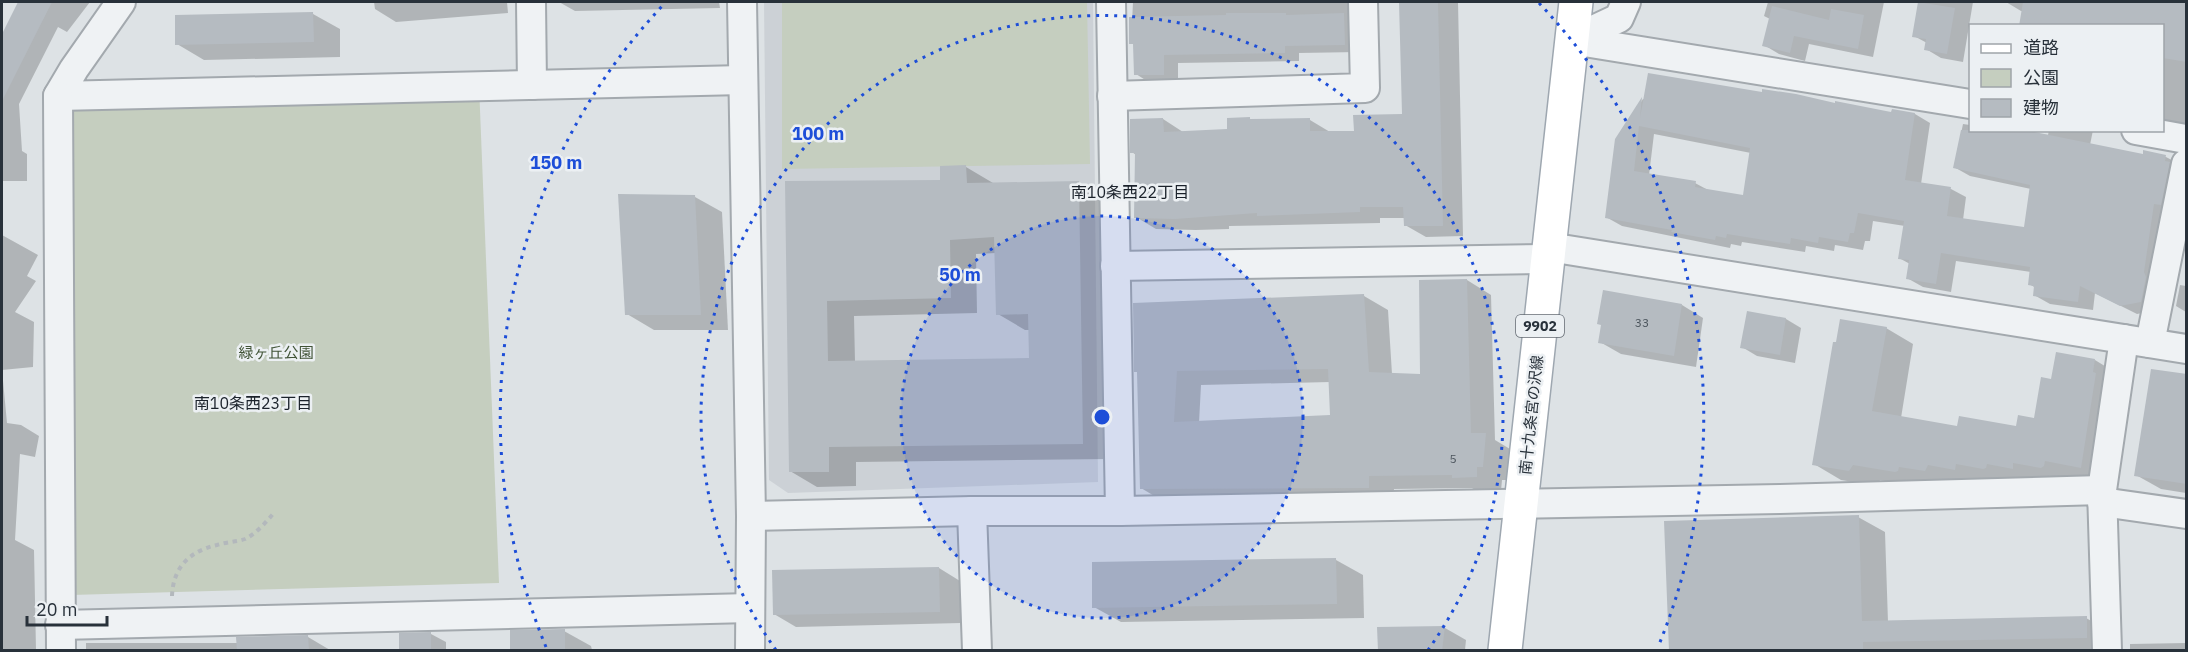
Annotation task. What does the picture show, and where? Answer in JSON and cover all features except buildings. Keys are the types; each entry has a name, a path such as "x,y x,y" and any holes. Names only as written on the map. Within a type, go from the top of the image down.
{"main road":[{"name":"南十九条宮の沢線","path":"1505,651 1576,2"}],"street":[{"path":"122,2 74,69 58,96 60,638 750,608"},
{"path":"531,2 532,85"},
{"path":"742,2 751,516 750,651"},
{"path":"1111,2 1120,511"},
{"path":"1112,96 1365,88 1363,2"},
{"path":"1572,40 1618,18 1626,2"},
{"path":"1572,40 1969,104"},
{"path":"58,96 743,80"},
{"path":"2147,132 2187,139"},
{"path":"2107,651 2102,496 2137,341 2187,164"},
{"path":"1115,266 1548,253 2187,349"},
{"path":"751,516 2102,496 2187,514"},
{"path":"972,511 977,651"}],"path":[{"path":"172,602 172,581 186,559 214,545 246,539 263,526 273,514"}],"shaded area":[{"path":"764,2 1093,2 1098,482 788,493 769,480"}],"green space":[{"path":"782,2 1087,2 1090,164 782,169"},
{"name":"緑ヶ丘公園","path":"479,85 499,583 71,595 54,122 74,100"}],"district":[{"name":"南10条西22丁目","path":"1130,192"},
{"name":"南10条西23丁目","path":"253,403"}]}
